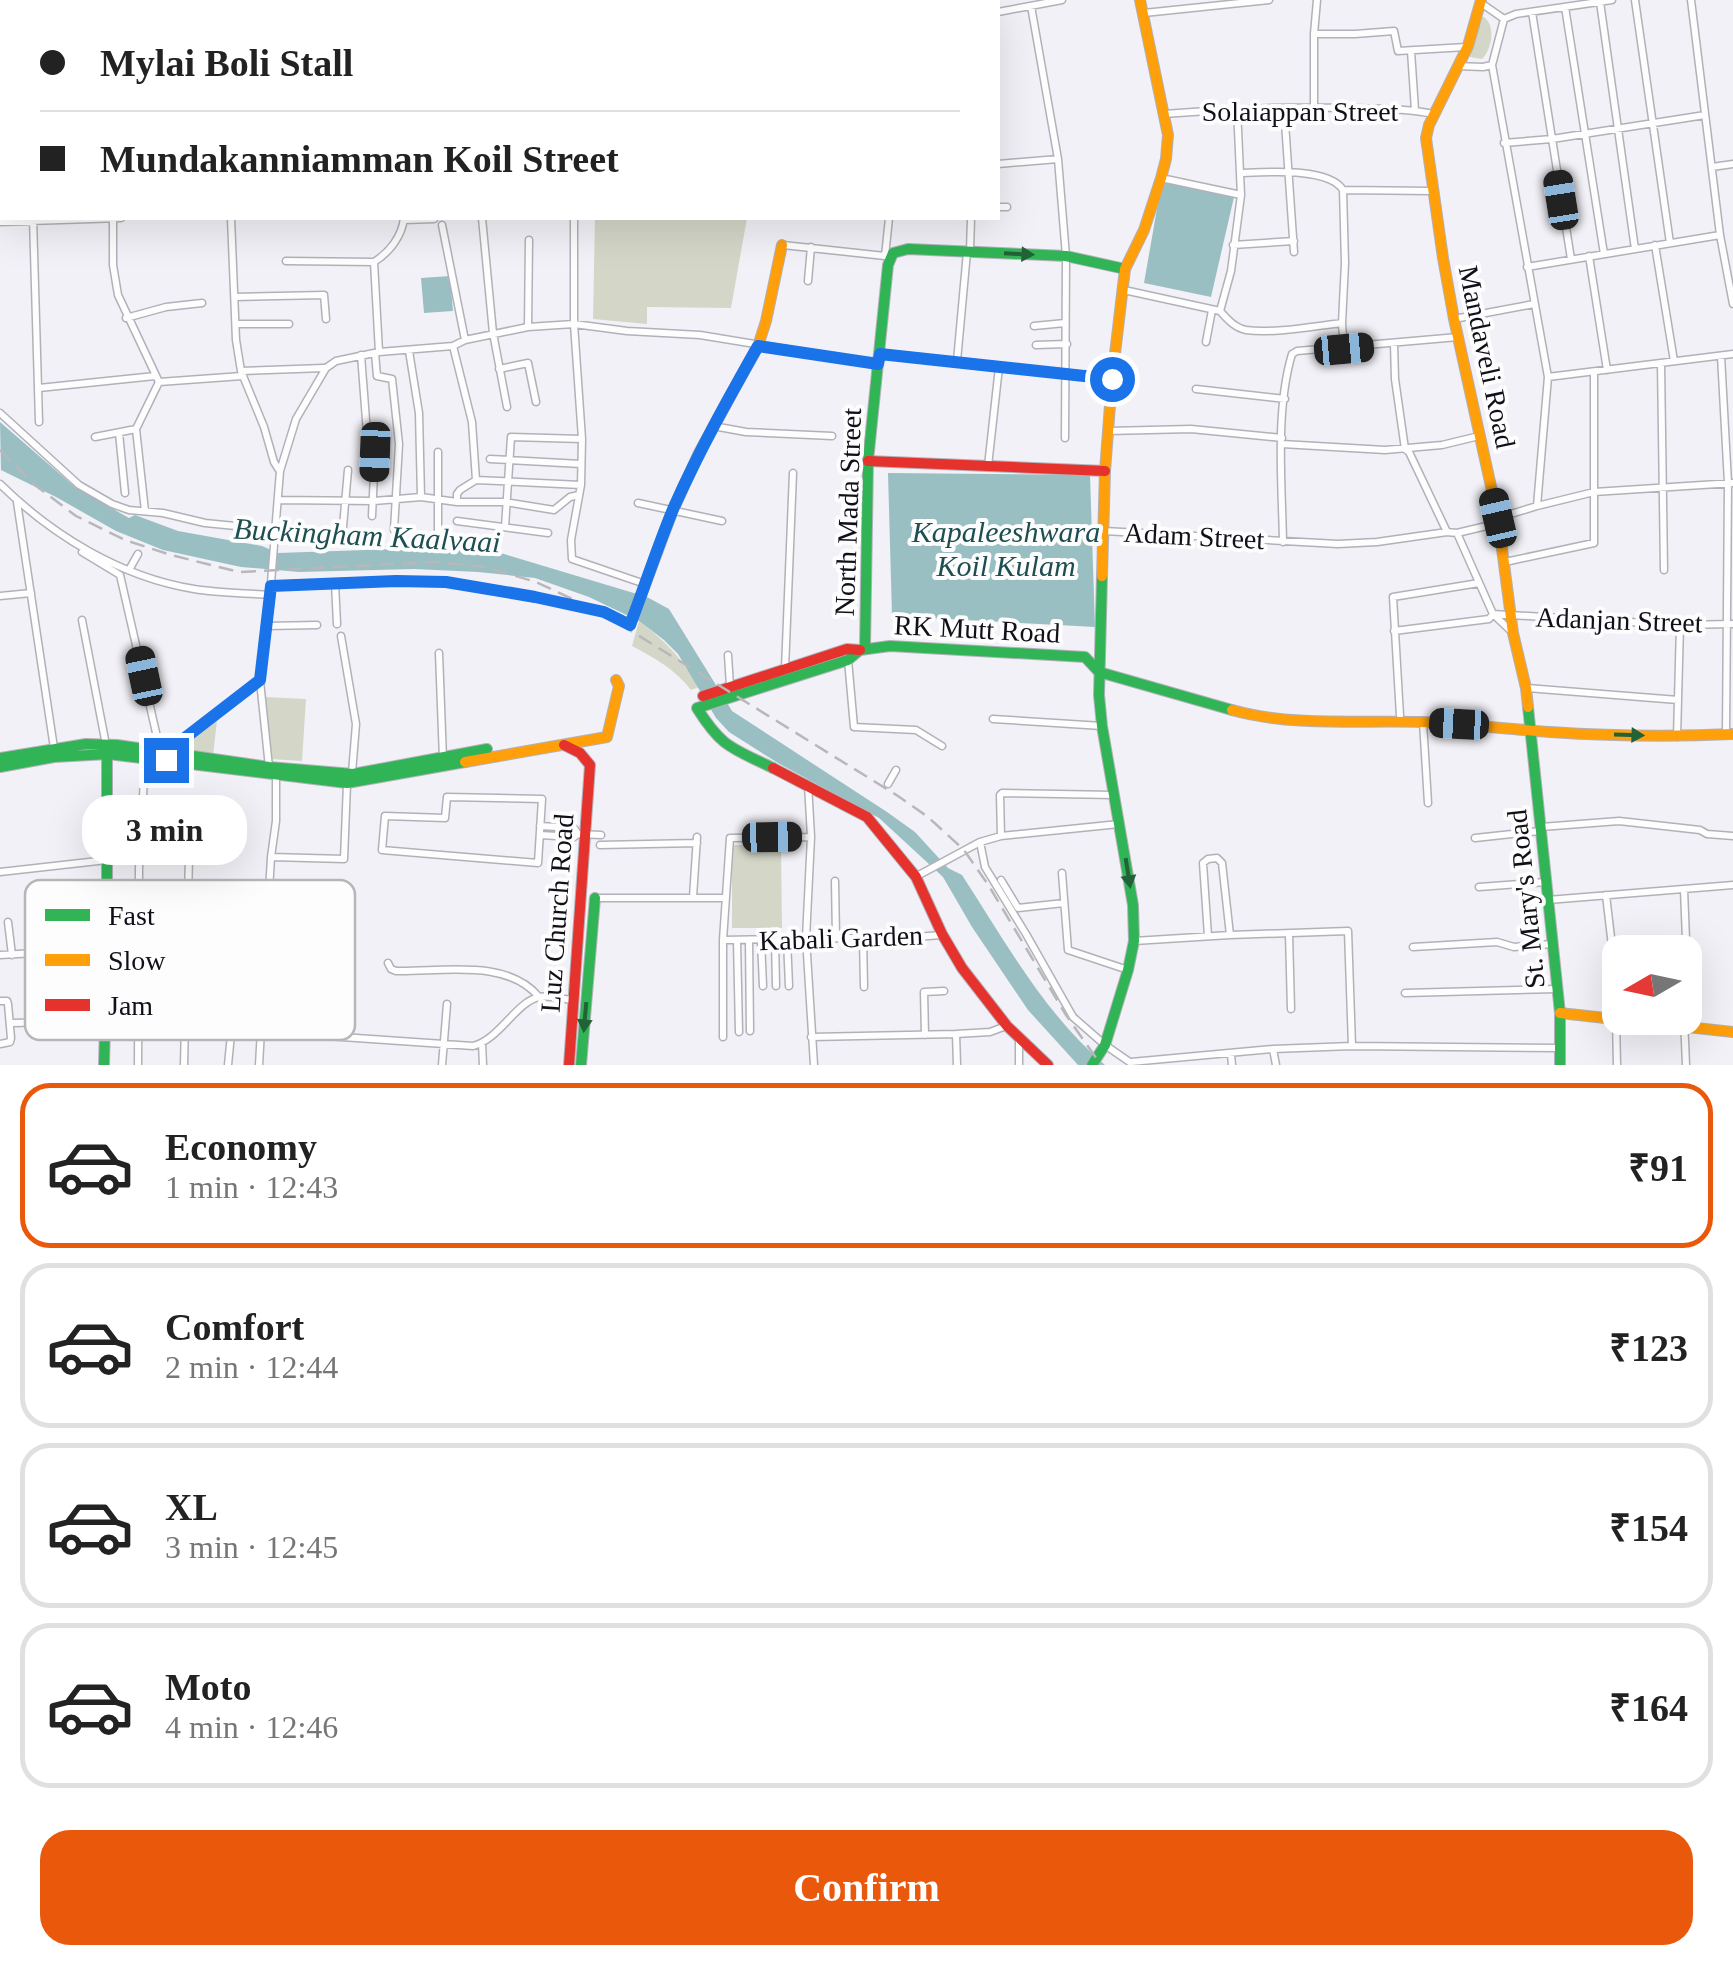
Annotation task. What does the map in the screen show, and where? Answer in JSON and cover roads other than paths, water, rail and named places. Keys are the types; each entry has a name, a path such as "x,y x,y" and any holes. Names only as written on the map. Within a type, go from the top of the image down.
{"main road":[{"path":"1092,1065 1102,1050 1134,941 1133,905 1102,726 1099,672 1104,471 1125,268 1144,230 1161,178 1168,135 1140,0"},
{"name":"Mandaveli Road","path":"1481,2 1468,46 1426,138 1454,319 1499,521 1513,633 1532,728"},
{"path":"631,622 673,510 712,426 758,346 782,244"},
{"path":"888,257 899,250 968,250 1066,256 1125,268"},
{"name":"North Mada Street","path":"862,649 868,461 888,257"},
{"path":"868,461 1104,471"},
{"name":"RK Mutt Road","path":"702,703 848,660 862,649 890,646 1085,658 1099,672 1257,717 1677,737 1729,734"},
{"path":"862,649 848,649 728,686 702,703 712,732 725,745 867,817 919,875 942,934 962,968 1007,1026 1048,1065"},
{"path":"0,767 107,749 350,778 607,736 619,686 616,680"},
{"name":"St. Mary's Road","path":"1532,728 1560,1013 1560,1065"},
{"path":"0,758 86,744 145,758 165,754"},
{"name":"Luz Church Road","path":"562,744 580,753 590,765 582,834 569,1065"},
{"path":"107,749 107,880"},
{"path":"443,761 486,749"},
{"name":"Luz Church Road","path":"581,1065 595,898"},
{"path":"575,966 589,967"},
{"path":"1560,1013 1602,1018"},
{"path":"1702,1026 1733,1032"},
{"path":"104,1065 105,1040"}],"street":[{"path":"1000,12 1062,0"},
{"path":"1143,13 1270,0"},
{"path":"1314,107 1317,0"},
{"path":"1504,19 1612,0"},
{"path":"1635,0 1670,243"},
{"path":"1691,0 1720,235 1733,304"},
{"path":"1481,2 1504,19"},
{"path":"1600,2 1635,249"},
{"path":"1031,6 1058,160 1066,256 1065,438"},
{"path":"1565,7 1604,254"},
{"path":"1532,12 1571,259"},
{"path":"1504,19 1492,65 1548,377 1536,506"},
{"path":"1314,34 1394,31 1397,50 1468,46"},
{"path":"1411,51 1415,110"},
{"path":"1457,66 1492,65"},
{"name":"Solaiappan Street","path":"1164,114 1314,107 1436,114"},
{"path":"1206,342 1231,271 1241,196 1237,108"},
{"path":"1284,108 1294,252"},
{"path":"1504,143 1552,140 1705,116"},
{"path":"1000,164 1058,160"},
{"path":"1712,168 1733,164"},
{"path":"1241,172 1289,172 1329,179 1343,190 1344,349"},
{"path":"1161,178 1241,196"},
{"path":"1343,190 1432,191"},
{"path":"1000,207 1007,207"},
{"path":"33,220 39,422"},
{"path":"116,220 113,266 118,294 157,379 136,430 145,511"},
{"path":"231,220 241,373 280,471"},
{"path":"286,261 374,262 400,236 404,220"},
{"path":"482,220 493,333 508,407"},
{"path":"574,220 574,324 582,439 572,559 644,586"},
{"path":"782,244 888,257 889,220"},
{"path":"957,360 971,220"},
{"path":"442,225 465,340"},
{"path":"1527,267 1720,235"},
{"path":"528,327 529,240"},
{"path":"1233,245 1294,241"},
{"path":"1656,245 1674,361"},
{"path":"808,281 811,247"},
{"path":"1589,256 1607,370"},
{"path":"374,262 377,376 392,379 399,444 394,530"},
{"path":"1124,290 1216,310 1244,330 1342,323"},
{"path":"235,297 324,295 326,319"},
{"path":"126,318 166,306 202,304"},
{"path":"1454,319 1534,304"},
{"path":"236,324 289,324"},
{"path":"39,388 326,368 345,357 453,346 493,333 574,324 700,335 758,346 879,359 957,360 1112,379"},
{"path":"1034,326 1065,324"},
{"path":"1284,542 1282,441 1291,356 1297,352 1458,337"},
{"path":"1036,345 1066,344"},
{"path":"1394,344 1405,449 1447,532"},
{"path":"453,346 472,422 476,480"},
{"path":"410,351 419,413 421,497"},
{"path":"1548,377 1733,354"},
{"path":"361,355 367,433"},
{"path":"1721,356 1731,483 1729,734"},
{"path":"499,369 528,364 536,402"},
{"path":"1661,364 1664,570"},
{"path":"988,466 999,367"},
{"path":"270,880 276,820 260,680 280,471 296,419 326,368"},
{"path":"1505,562 1594,544 1594,372"},
{"path":"1196,389 1284,400"},
{"path":"0,412 78,484 129,510 275,530"},
{"path":"712,426 746,432 832,436"},
{"path":"1108,431 1191,429 1385,450 1479,436"},
{"path":"95,438 136,430"},
{"path":"119,434 126,493"},
{"path":"505,527 511,437 582,439"},
{"path":"372,516 375,452"},
{"path":"438,452 438,544"},
{"path":"490,459 581,464"},
{"path":"342,538 348,470"},
{"path":"785,669 793,473"},
{"path":"457,502 460,490 476,480 581,485"},
{"name":"Adam Street","path":"1104,531 1326,544 1377,542 1457,533 1536,506 1594,492 1731,483"},
{"path":"0,484 58,533 130,570 194,589 270,596"},
{"path":"278,500 374,501 421,497 505,502 554,510 579,495"},
{"path":"16,500 54,748"},
{"path":"638,502 722,520"},
{"path":"456,521 548,533"},
{"path":"1457,533 1493,614 1513,633"},
{"path":"81,552 120,575 165,754 260,680"},
{"path":"130,570 138,554"},
{"path":"335,582 337,624"},
{"path":"271,586 446,582 535,597 631,622"},
{"path":"1400,716 1393,597 1479,583"},
{"path":"0,596 31,593"},
{"name":"Adanjan Street","path":"1394,630 1489,619 1493,614 1680,625 1730,624"},
{"path":"82,620 107,749"},
{"path":"267,626 316,625"},
{"path":"1677,737 1680,625"},
{"path":"271,857 344,860 356,724 341,636"},
{"path":"439,653 443,761"},
{"path":"728,655 728,686"},
{"path":"848,660 854,727 916,730 942,746"},
{"path":"1526,688 1678,700"},
{"path":"992,719 1102,726"},
{"path":"1423,722 1428,803"},
{"path":"139,880 145,758"},
{"path":"888,784 896,770"},
{"path":"808,784 811,836 806,938 814,1065"},
{"path":"1002,836 1002,793 1115,795"},
{"path":"448,797 541,799 540,830 536,864 381,848 384,816 445,818 448,797"},
{"path":"1475,838 1618,822 1733,836"},
{"path":"919,875 978,843 1002,836 1120,824"},
{"path":"540,830 574,828 582,834 600,835"},
{"name":"Kabali Garden","path":"811,836 730,838 722,940 942,934"},
{"path":"600,845 697,840 693,897"},
{"path":"978,843 985,867 1073,1018 1102,1050 1132,1064 1189,1061 1273,1049 1352,1046 1560,1048"},
{"path":"189,856 189,880"},
{"path":"1208,936 1203,867 1204,861 1217,858 1222,864 1230,935"},
{"path":"0,872 107,860"},
{"path":"1062,873 1068,950 1128,970"},
{"path":"1001,880 1018,908 1064,903"},
{"path":"835,882 836,937"},
{"path":"1479,888 1547,882"},
{"path":"1548,900 1733,885"},
{"path":"1684,889 1686,935"},
{"path":"1606,896 1611,935"},
{"path":"595,898 725,898"},
{"path":"8,922 12,954"},
{"path":"1134,941 1348,932 1352,1046"},
{"path":"1289,934 1291,1008"},
{"path":"864,937 864,986"},
{"path":"722,940 722,1037"},
{"path":"760,940 763,986"},
{"path":"775,940 776,986"},
{"path":"787,940 789,986"},
{"path":"737,941 738,1032"},
{"path":"749,941 750,1031"},
{"path":"1413,946 1553,944"},
{"path":"0,955 25,953"},
{"path":"388,963 396,970 508,974 529,985 539,997"},
{"path":"1405,993 1558,989"},
{"path":"924,1035 924,992 944,991"},
{"path":"355,1038 482,1044 539,997 572,1000"},
{"path":"0,1001 7,1001 11,1022 10,1042 0,1044"},
{"path":"442,1065 447,1004"},
{"path":"11,1022 25,1022"},
{"path":"811,1037 956,1034 990,1032 1007,1026"},
{"path":"956,1034 957,1065"},
{"path":"1617,1035 1617,1065"},
{"path":"1685,1035 1686,1065"},
{"path":"1019,1038 1019,1065"},
{"path":"138,1040 138,1065"},
{"path":"184,1065 185,1040"},
{"path":"228,1065 230,1040"},
{"path":"259,1065 260,1040"},
{"path":"482,1044 482,1065"},
{"path":"1273,1049 1276,1065"},
{"path":"1230,1055 1232,1065"}],"water":[{"path":"1162,180 1234,197 1211,297 1144,283"},
{"path":"450,276 453,311 424,313 421,278"},
{"path":"0,422 76,488 129,518 135,515 178,531 262,546 278,553 424,548 494,551 647,597 669,609 732,711 887,812 915,832 948,868 962,875 1044,999 1105,1065 1078,1065 1028,1010 943,877 879,818 729,732 716,718 678,654 639,621 589,597 535,578 414,569 299,572 241,567 163,550 116,531 1,470"},
{"name":"Kapaleeshwara Koil Kulam","path":"888,473 1090,475 1095,627 892,616"}],"railway":[{"path":"0,450 35,485 76,516 125,540 171,555 239,572 434,562 485,567 536,582 602,613 928,817 964,850 1101,1065"}],"water label":[{"name":"Buckingham Kaalvaai","path":"367,535"}]}
